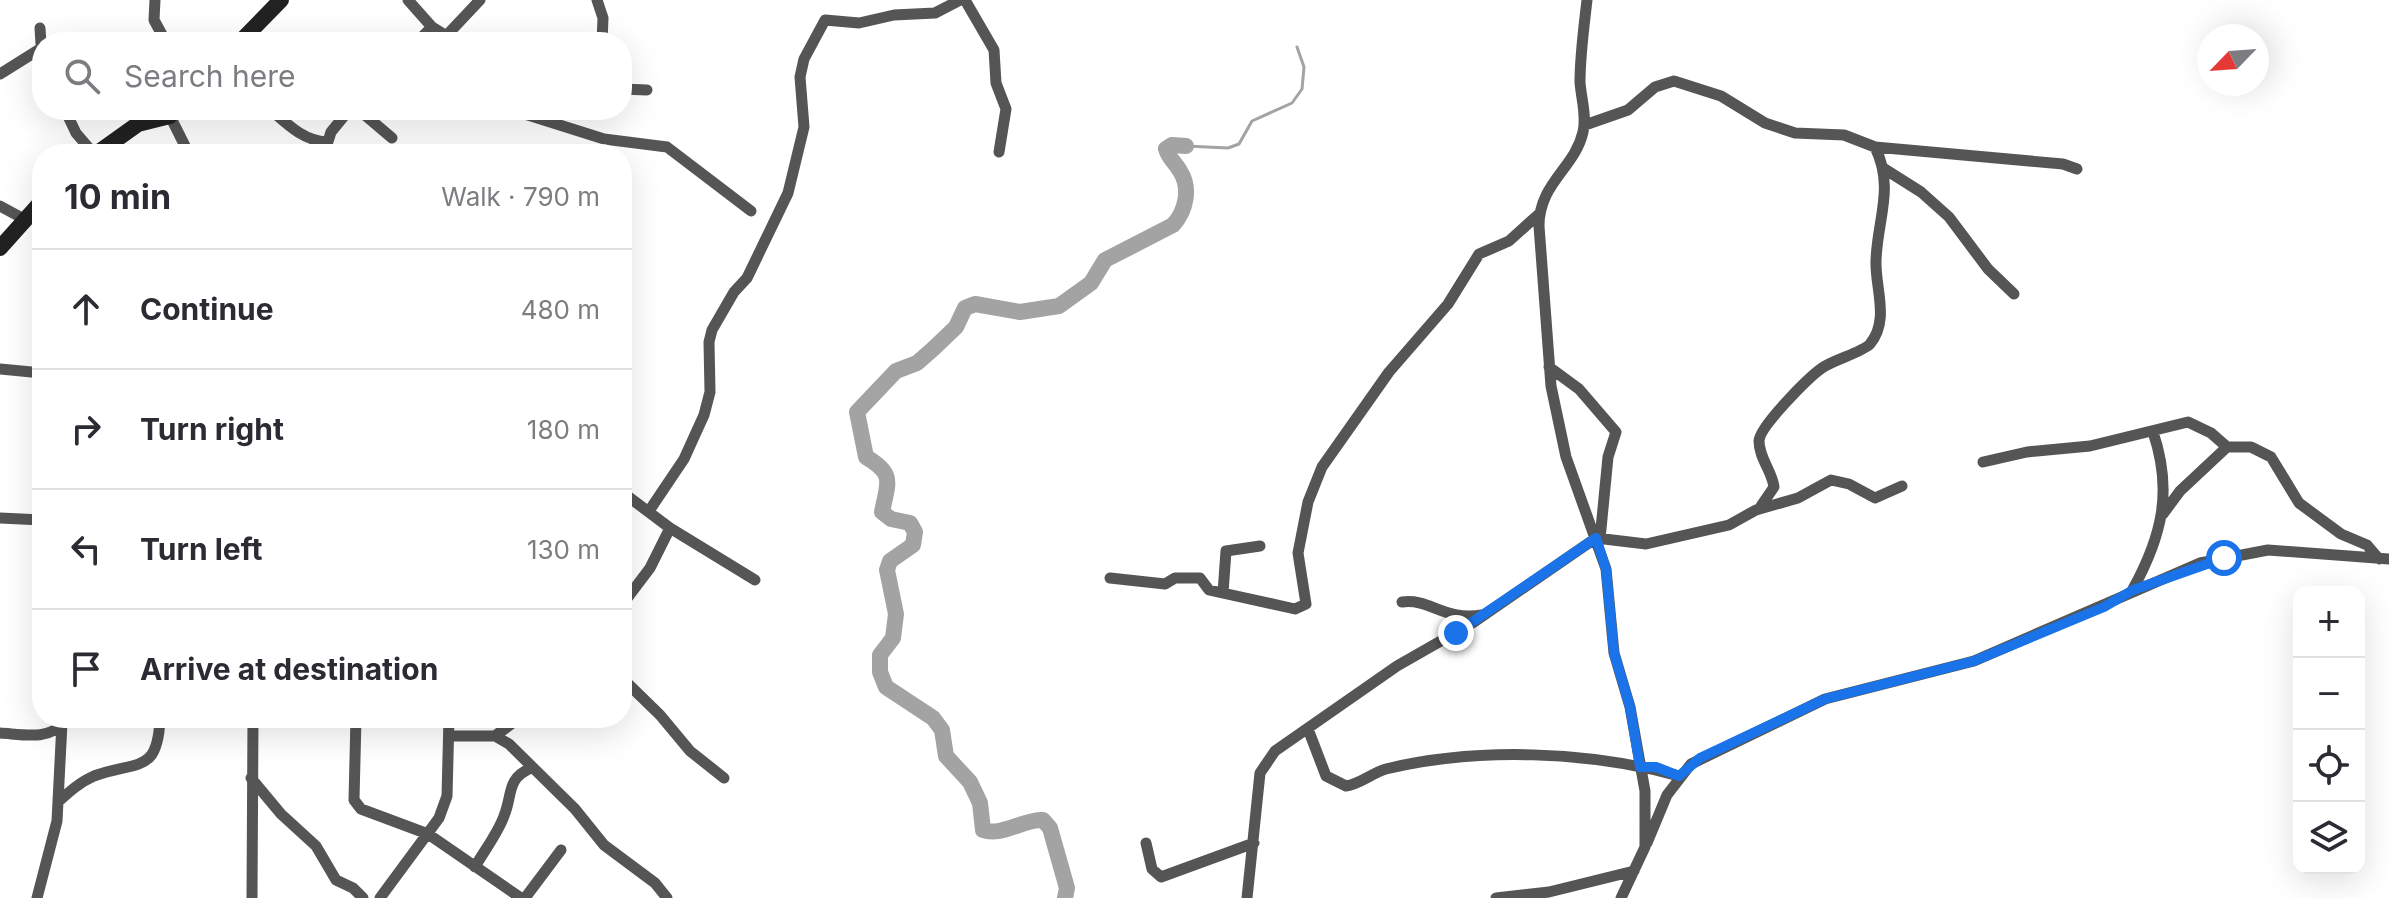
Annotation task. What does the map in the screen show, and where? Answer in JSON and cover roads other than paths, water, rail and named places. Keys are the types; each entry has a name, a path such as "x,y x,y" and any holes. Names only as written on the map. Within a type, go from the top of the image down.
{"street":[{"path":"155,0 154,20 161,32"},
{"path":"250,32 281,0"},
{"path":"408,0 440,32"},
{"path":"457,32 480,0"},
{"path":"597,0 603,18 602,32"},
{"path":"649,511 684,459 704,415 710,392 709,342 712,330 734,292 747,278 788,193 804,127 802,68 825,20 859,23 894,15 935,13 962,0 994,50 996,83 1006,109 999,152"},
{"path":"1587,0 1580,79 1585,125 1580,143 1548,190 1539,213 1549,367 1566,457 1598,538 1606,569 1614,653 1630,707 1645,791 1645,847"},
{"path":"427,32 432,27"},
{"path":"40,28 40,32"},
{"path":"0,74 32,58"},
{"path":"1585,125 1628,110 1655,87 1674,81 1721,96 1774,127 1810,135 1844,135 1875,147 2063,164 2077,169"},
{"path":"632,89 647,90"},
{"path":"70,120 86,144"},
{"path":"110,144 138,124 151,120"},
{"path":"176,120 185,144"},
{"path":"283,120 298,133 319,144"},
{"path":"328,144 343,120"},
{"path":"371,120 392,138"},
{"path":"559,120 604,139 667,147 751,211"},
{"path":"1758,509 1774,487 1759,444 1767,422 1820,369 1868,347 1876,333 1881,311 1876,258 1885,209 1883,168 1875,147"},
{"path":"1883,168 1921,192 1949,217 1988,269 2014,294"},
{"path":"0,206 24,219"},
{"path":"0,248 32,211"},
{"path":"1110,578 1165,584 1177,577 1200,578 1207,589 1223,593 1295,609 1306,604 1298,553 1308,502 1322,467 1389,372 1448,304 1475,259 1509,241 1539,213"},
{"path":"1549,367 1579,389 1616,432 1608,457 1598,538"},
{"path":"0,369 32,372"},
{"path":"1983,462 2027,452 2090,446 2188,422 2211,433 2227,447 2251,447 2271,457 2299,503 2341,534 2367,545 2384,559"},
{"path":"2133,590 2156,539 2162,514 2163,477 2153,432"},
{"path":"2162,514 2180,491 2227,447"},
{"path":"1247,898 1260,773 1275,751 1397,666 1485,614 1598,538 1646,544 1729,525 1758,509 1798,498 1831,480 1849,484 1875,498 1902,486"},
{"path":"632,499 670,528 755,580"},
{"path":"0,518 32,520"},
{"path":"632,592 650,568 670,528"},
{"path":"1223,593 1226,551 1260,546"},
{"path":"1621,898 1679,776 1700,758 1825,699 1974,661 2200,563 2268,550 2384,559"},
{"path":"1402,602 1420,602 1455,617 1485,614"},
{"path":"632,688 690,751 724,778"},
{"path":"0,733 47,735 58,728"},
{"path":"37,898 57,821 62,728"},
{"path":"58,802 91,777 149,761 157,752 159,728"},
{"path":"252,898 253,728"},
{"path":"356,728 354,800 369,815 428,834 523,898 561,850"},
{"path":"380,898 428,834 447,796 449,728"},
{"path":"449,736 495,736 506,728"},
{"path":"1308,729 1326,776 1346,786 1387,769 1504,753 1656,767 1679,776"},
{"path":"495,736 575,809 604,845 655,883 667,898"},
{"path":"475,867 504,816 513,780 531,768"},
{"path":"251,778 281,814 316,846 336,880 353,888 363,898"},
{"path":"1146,843 1152,869 1161,877 1254,843"},
{"path":"1496,898 1561,890 1634,871"}],"waterway":[{"path":"1186,146 1228,148 1239,144 1252,121 1292,103 1302,89 1304,67 1297,47"},
{"path":"1065,898 1067,888 1050,828 1043,820 1035,820 1005,830 983,830 980,803 970,782 946,756 942,730 933,718 886,687 880,672 880,655 893,638 896,614 887,570 890,561 913,545 915,532 910,523 891,519 882,512 887,480 882,469 866,457 857,412 896,371 917,363 956,327 965,308 975,304 1020,312 1059,306 1091,283 1105,260 1173,225 1184,206 1186,192 1183,178 1166,149 1172,145 1186,146"}]}
